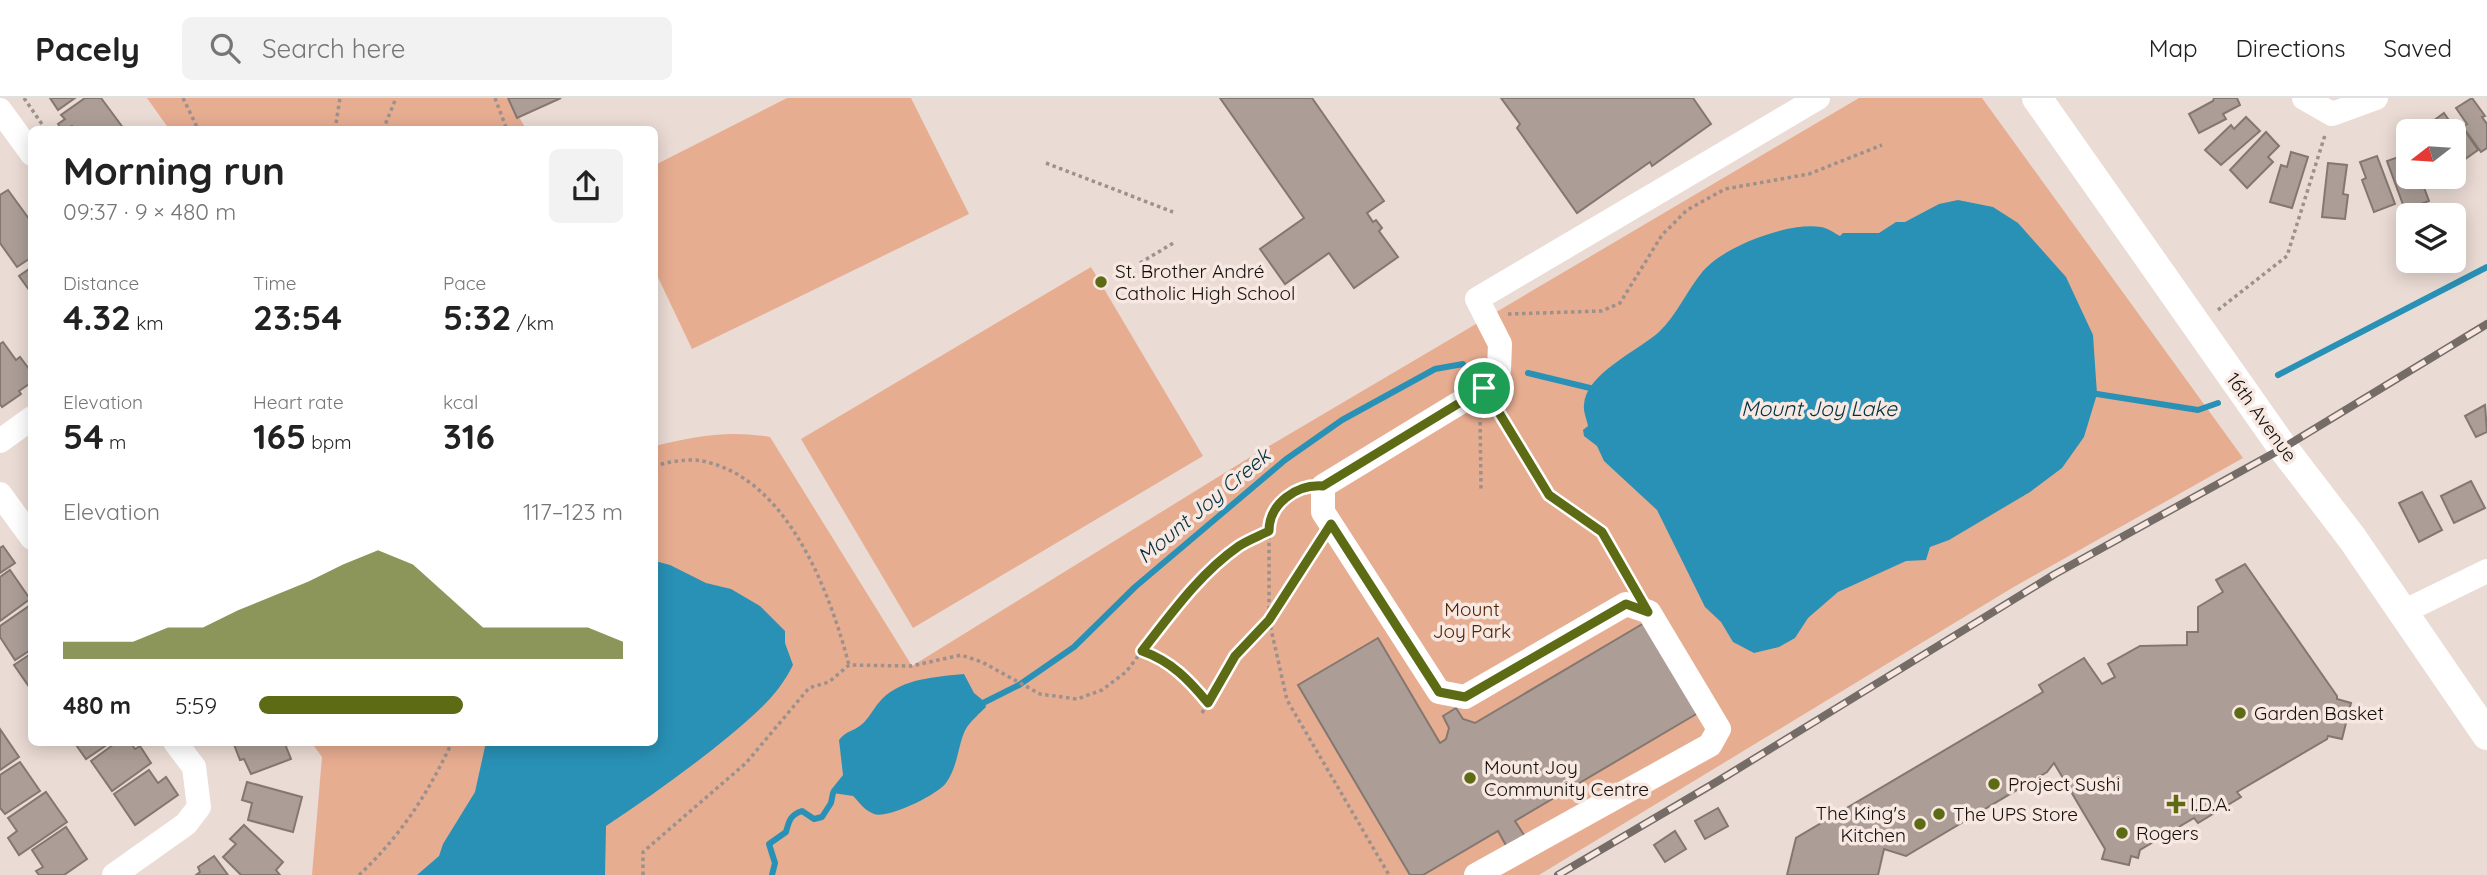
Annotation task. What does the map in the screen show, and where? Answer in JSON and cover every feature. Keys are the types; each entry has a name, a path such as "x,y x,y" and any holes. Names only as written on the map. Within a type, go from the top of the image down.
{"main road":[{"name":"16th Avenue","path":"2037,98 2283,448 2352,538 2487,736"}],"street":[{"path":"1476,875 1710,745 1719,729 1648,612 1626,604 1465,697 1439,692 1323,512 1323,486 1484,388 1499,370 1500,344 1477,299 1818,98"},
{"path":"2304,98 2332,114 2376,98"},
{"path":"0,110 28,148"},
{"path":"0,441 28,421"},
{"path":"0,494 28,532"},
{"path":"2403,612 2487,571"},
{"path":"114,875 187,824 199,807 194,767 178,746"}],"path":[{"path":"24,98 43,126"},
{"path":"183,98 197,126"},
{"path":"336,126 340,98"},
{"path":"385,126 396,98"},
{"path":"495,98 506,126"},
{"path":"2218,310 2287,256 2332,114"},
{"path":"1485,314 1602,311 1620,303 1662,235 1687,210 1725,189 1810,174 1882,145"},
{"path":"1046,163 1173,212"},
{"path":"1140,263 1175,242"},
{"path":"1481,490 1480,414 1484,388"},
{"path":"1484,388 1549,495 1602,532 1648,612"},
{"path":"658,465 699,460 721,466 748,481 770,500 795,532 817,576 838,623 849,665"},
{"path":"1323,486 1310,485 1279,501 1269,521 1269,620 1287,700 1389,875"},
{"path":"1202,713 1235,656 1269,620 1331,524"},
{"path":"643,875 643,852 746,763 808,688 829,682 849,665 911,666 961,655 982,662 1040,694 1077,699 1102,690 1126,672 1174,609 1204,577 1240,546 1269,531"},
{"path":"1142,651 1154,655 1177,670 1208,703"},
{"path":"359,875 410,819 450,746"}],"green space":[{"path":"147,98 508,98 524,126 167,126"},
{"path":"787,98 911,98 969,214 692,349 658,277 658,163"},
{"name":"Mount Joy Park","path":"1859,98 1982,98 2243,458 2012,588 1539,875 312,875 322,757 314,746 658,746 658,445 712,435 770,437 912,666 1252,456"},
{"path":"1091,267 1203,456 913,628 801,439"}],"water":[{"name":"Mount Joy Lake","path":"1958,200 1993,207 2018,223 2066,277 2093,335 2097,394 2084,437 2062,468 2030,492 1949,540 1930,547 1926,560 1906,561 1838,592 1808,618 1795,638 1779,647 1754,653 1733,642 1721,622 1705,607 1657,510 1604,461 1597,446 1584,436 1583,430 1588,426 1584,408 1587,394 1603,373 1659,332 1703,271 1741,245 1775,232 1807,226 1824,228 1840,236 1843,233 1879,233 1896,222 1905,222 1939,204"},
{"path":"658,562 706,583 731,589 760,606 785,631 785,643 793,665 780,686 756,713 713,749 606,826 605,875 417,875 439,856 443,844 475,792 485,746 658,746"},
{"path":"964,674 974,693 985,702 986,707 967,727 954,769 941,788 912,805 881,815 867,810 853,796 833,793 831,790 843,775 839,740 864,722 882,699 890,692 910,683"}],"building":[{"path":"50,98 75,98 58,110"},
{"path":"85,98 101,98 122,126 59,126 58,124 65,119 61,115"},
{"path":"508,98 561,98 517,118"},
{"path":"1220,98 1312,98 1384,201 1367,213 1373,222 1376,220 1382,228 1379,231 1398,257 1354,288 1329,253 1285,284 1260,249 1304,218"},
{"path":"1501,98 1693,98 1711,124 1652,166 1650,162 1577,213 1517,128 1520,124"},
{"path":"2214,98 2237,98 2240,105 2223,114 2226,119 2199,133 2189,114"},
{"path":"2472,98 2485,116 2482,117 2487,124 2487,148 2481,152 2466,131 2466,119 2456,108"},
{"path":"2444,113 2448,119 2436,119"},
{"path":"2246,117 2260,131 2221,165 2205,150 2231,125 2234,129"},
{"path":"2266,132 2279,146 2268,157 2273,162 2247,188 2230,170"},
{"path":"2466,132 2478,150 2466,158"},
{"path":"2291,152 2308,157 2292,208 2270,202 2281,165 2287,167"},
{"path":"2377,156 2395,204 2374,212 2362,180 2366,178 2360,162"},
{"path":"2396,158 2396,186 2387,161"},
{"path":"2328,163 2347,165 2343,194 2348,195 2345,219 2322,217"},
{"path":"2397,189 2424,189 2429,201 2424,203 2402,203"},
{"path":"8,190 28,218 28,260 17,267 0,243 0,195"},
{"path":"28,270 28,288 19,276"},
{"path":"3,342 16,360 20,357 28,368 28,385 19,391 21,394 2,407 0,404 0,344"},
{"path":"2485,405 2487,432 2476,437 2465,416"},
{"path":"2471,481 2485,508 2454,523 2441,496"},
{"path":"2422,492 2442,530 2419,542 2399,503"},
{"path":"3,546 15,563 0,573 0,548"},
{"path":"2245,564 2337,699 2351,703 2342,739 2328,736 2237,792 2241,797 2198,823 2194,818 2140,850 2138,858 2131,856 2129,865 2102,859 2105,849 2054,763 2047,772 1906,856 1884,849 1878,875 1787,875 1796,838 2043,692 2039,685 2084,658 2102,684 2115,677 2108,664 2140,646 2187,645 2187,632 2198,632 2198,607 2223,592 2216,580"},
{"path":"10,570 28,596 28,600 0,621 0,577"},
{"path":"28,607 28,652 15,660 0,637 0,626"},
{"name":"Mount Joy Community Centre","path":"1644,623 1698,713 1515,821 1526,838 1508,849 1498,831 1423,875 1410,875 1298,685 1378,638 1440,743 1446,739 1449,728 1443,716 1456,708 1463,719 1475,723"},
{"path":"28,656 28,685 14,665"},
{"path":"0,729 19,757 0,770"},
{"path":"77,746 105,746 86,759"},
{"path":"112,746 133,746 135,749 140,746 151,763 112,791 91,761"},
{"path":"235,746 286,746 291,759 251,774 244,759 240,760"},
{"path":"20,762 40,791 5,814 0,808 0,775"},
{"path":"149,770 158,783 166,777 178,795 135,825 114,794"},
{"path":"247,782 302,797 293,832 248,820 252,803 242,800"},
{"path":"46,792 67,822 19,855 8,838 17,831 8,818"},
{"path":"1718,808 1728,826 1705,839 1695,821"},
{"path":"244,825 283,862 276,870 280,875 241,875 223,857 236,844 230,839"},
{"path":"66,827 87,859 64,875 39,875 36,871 43,867 32,850"},
{"path":"1675,831 1686,849 1665,862 1654,845"},
{"path":"214,856 228,875 196,875 200,872 198,867"}],"waterway":[{"name":"Mount Joy Creek","path":"2278,375 2487,267"},
{"name":"Mount Joy Creek","path":"985,702 1019,685 1074,647 1135,587 1285,460 1342,420 1435,369 1463,364"},
{"name":"Mount Joy Creek","path":"1528,373 1590,388"},
{"name":"Mount Joy Creek","path":"2097,394 2198,410 2218,403"},
{"name":"Mount Joy Creek","path":"772,875 775,863 769,844 786,832 795,814 802,811 814,819 822,817 831,803 833,793"}],"railway":[{"path":"1558,875 1718,781 2055,574 2283,448 2487,324"}],"place":[{"name":"St. Brother André Catholic High School","path":"1101,282"},
{"name":"Garden Basket","path":"2240,713"},
{"name":"Mount Joy Community Centre","path":"1470,778"},
{"name":"Project Sushi","path":"1994,784"},
{"name":"I.D.A.","path":"2176,804"},
{"name":"The UPS Store","path":"1939,814"},
{"name":"The King's Kitchen","path":"1920,824"},
{"name":"Rogers","path":"2122,833"}],"route":[{"path":"1484,388 1549,495 1602,532 1648,612 1626,604 1465,697 1439,692 1331,524 1269,620 1235,656 1208,703 1186,677 1154,655 1142,651 1174,609 1204,577 1240,546 1269,531 1269,521 1279,501 1310,485 1323,486 1484,388"}]}
